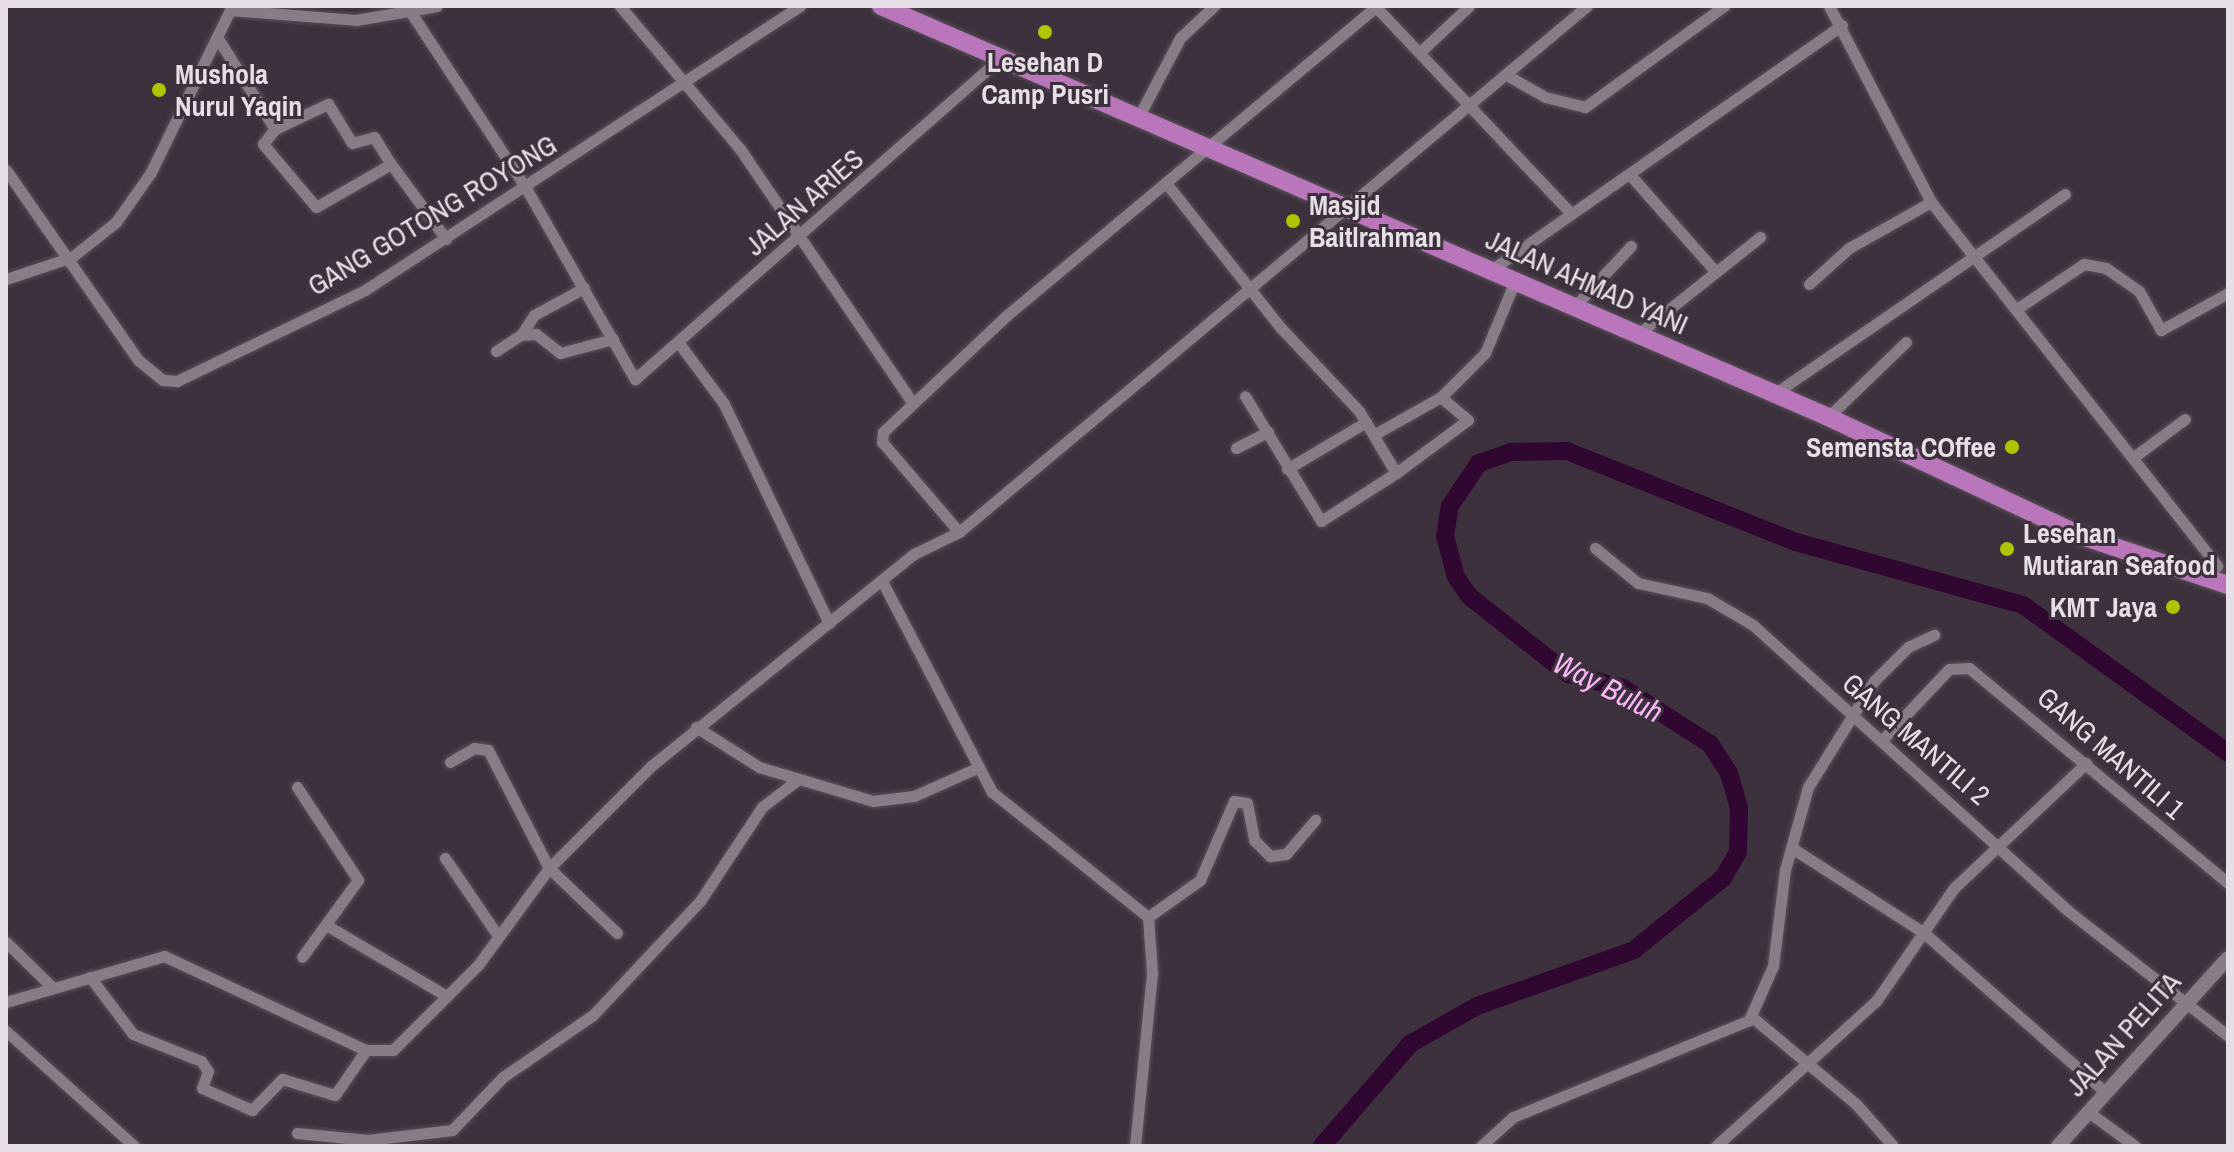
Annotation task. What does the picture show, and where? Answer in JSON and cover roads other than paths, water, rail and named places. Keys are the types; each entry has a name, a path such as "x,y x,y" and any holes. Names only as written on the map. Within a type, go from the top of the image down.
{"highway":[{"name":"JALAN AHMAD YANI","path":"881,6 909,11 1002,57 1212,145 1828,417 2082,536 2222,574"}],"street":[{"path":"6,279 72,257 116,222 148,176 217,37 228,8 309,20 412,14 437,6"},
{"path":"620,6 686,82 800,234 912,402"},
{"name":"GANG GOTONG ROYONG","path":"72,257 138,360 163,380 177,381 365,290 527,190 800,6"},
{"path":"1139,116 1180,38 1214,6"},
{"path":"959,532 882,442 912,402 1375,6 1475,107 1568,210"},
{"path":"1420,52 1469,6"},
{"path":"6,1002 142,960 175,959 366,1050 393,1050 498,936 549,868 696,727 914,554 959,532 1346,206 1475,107 1587,6"},
{"path":"1510,77 1545,97 1585,107 1724,6"},
{"path":"1829,6 1842,25 1931,202 1971,260 2018,308 2135,456 2222,574"},
{"path":"412,14 527,190 613,339 560,353 536,334 521,335"},
{"path":"1491,270 1568,210 1631,176 1842,25"},
{"path":"217,37 275,129"},
{"name":"JALAN ARIES","path":"613,339 635,379 681,346 800,234 1002,57"},
{"path":"391,164 320,209 263,144 275,129 328,104 352,143 374,137 446,239"},
{"path":"6,170 72,257"},
{"path":"1631,176 1716,272"},
{"path":"1166,183 1366,422 1396,473"},
{"path":"1774,394 2065,194"},
{"path":"1809,284 1849,248 1931,202"},
{"path":"1638,334 1760,237"},
{"path":"1575,306 1631,246"},
{"path":"2018,308 2084,264 2106,268 2139,291 2161,330 2228,293"},
{"path":"1375,434 1441,397 1485,353 1515,281"},
{"path":"496,351 521,335 534,315 584,288"},
{"path":"1828,417 1906,342"},
{"path":"681,346 724,404 829,623"},
{"path":"1245,396 1321,521 1396,473 1468,420 1441,397"},
{"path":"2135,456 2185,419"},
{"path":"1287,469 1366,422"},
{"path":"1236,448 1268,432"},
{"name":"GANG MANTILI 2","path":"1595,548 1638,583 1707,598 1753,625 1850,715 1883,739 2067,910 2228,1036"},
{"path":"882,581 977,768 1006,808 1148,917 1152,973 1135,1146"},
{"path":"1481,1146 1513,1117 1709,1042 1752,1017 1773,966 1792,848 1808,787 1850,715 1908,647 1934,635"},
{"name":"GANG MANTILI 1","path":"1883,739 1960,666 2086,763 2227,881"},
{"path":"696,727 796,781 890,802 977,768"},
{"path":"450,762 474,748 488,750 549,868 617,933"},
{"path":"1716,1146 1876,1001 1954,888 2086,763"},
{"path":"297,1133 368,1140 452,1130 503,1077 593,1015 700,901 762,807 796,781"},
{"path":"297,787 357,874 302,957"},
{"path":"1148,917 1200,880 1234,801 1247,803 1254,840 1270,856 1286,854 1315,820"},
{"path":"1792,848 1923,932 2104,1091"},
{"path":"445,858 498,936"},
{"path":"326,925 445,995"},
{"path":"6,942 52,987"},
{"name":"JALAN PELITA","path":"2058,1146 2104,1091 2228,958"},
{"path":"90,977 133,1034 201,1061 208,1071 202,1088 252,1110 282,1079 335,1095 366,1050"},
{"path":"1752,1017 1807,1063 1893,1146"},
{"path":"6,1031 134,1146"},
{"path":"2087,1111 2135,1146"}],"waterway":[{"name":"Way Buluh","path":"1322,1146 1410,1044 1477,1006 1634,950 1723,878 1738,852 1739,808 1729,773 1710,744 1623,688 1568,674 1470,597 1456,577 1445,536 1450,506 1479,463 1511,452 1567,451 1796,542 2023,605 2228,753"}],"place":[{"name":"Lesehan D Camp Pusri","path":"1045,32"},
{"name":"Mushola Nurul Yaqin","path":"159,90"},
{"name":"Masjid Baitlrahman","path":"1293,221"},
{"name":"Semensta COffee","path":"2012,447"},
{"name":"Lesehan Mutiaran Seafood","path":"2007,549"},
{"name":"KMT Jaya","path":"2173,607"}]}
